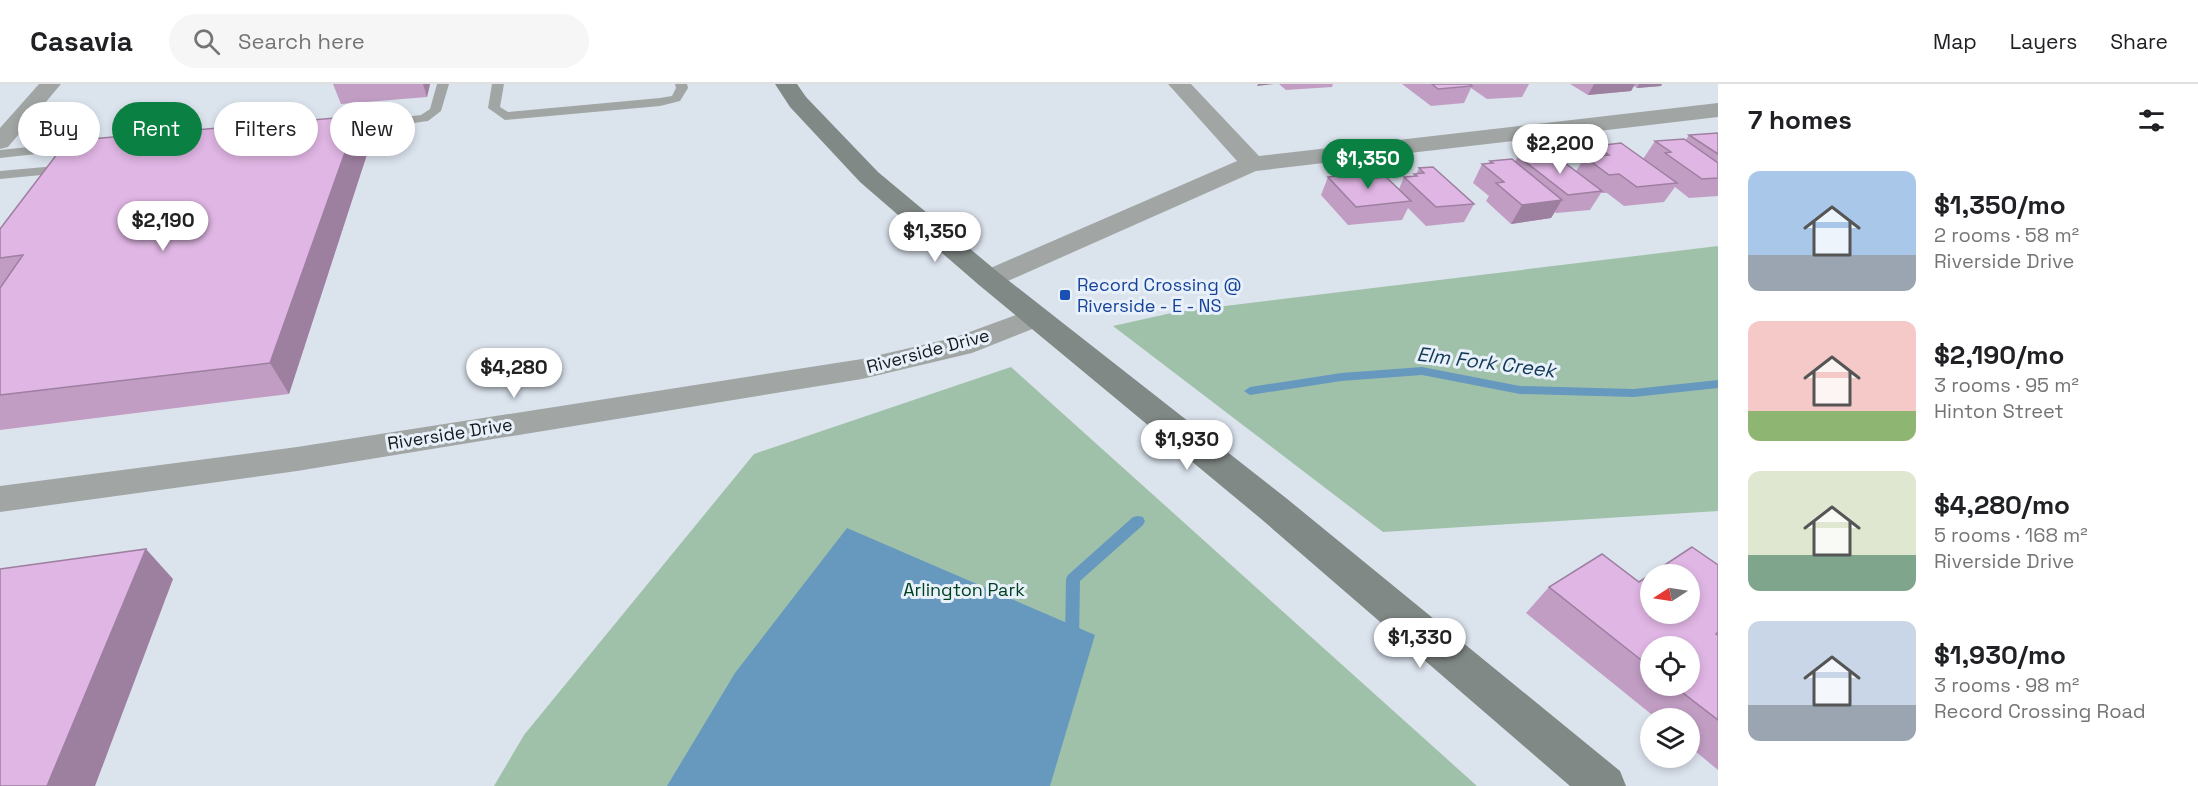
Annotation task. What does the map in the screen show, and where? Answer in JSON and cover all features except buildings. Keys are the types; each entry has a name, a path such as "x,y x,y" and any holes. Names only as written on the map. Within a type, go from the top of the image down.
{"street":[{"path":"4,133 50,84"},
{"path":"786,84 813,120 869,177 989,279 1247,487 1604,786"},
{"path":"1179,84 1253,164"},
{"path":"989,279 1232,171 1253,164 1718,110"},
{"name":"Riverside Drive","path":"0,499 297,459 862,369 961,346 1035,316"}],"lane":[{"path":"326,130 424,118 435,111 442,84"},
{"path":"498,84 494,108 505,116 660,102 676,98 682,88 681,84"},
{"path":"0,154 18,152"},
{"path":"0,175 81,168"}],"green space":[{"path":"1718,246 1718,511 1383,532 1113,326 1176,312"},
{"name":"Arlington Park","path":"1011,367 1477,786 494,786 524,735 754,454"}],"water":[{"path":"847,528 1095,635 1050,786 667,786 735,673"}],"waterway":[{"name":"Elm Fork Creek","path":"1250,391 1341,377 1422,371 1520,390 1634,393 1718,384"},
{"name":"Elm Fork Creek","path":"1072,640 1073,579 1138,521"}],"place":[{"name":"Record Crossing @ Riverside - E - NS","path":"1065,295"}]}
